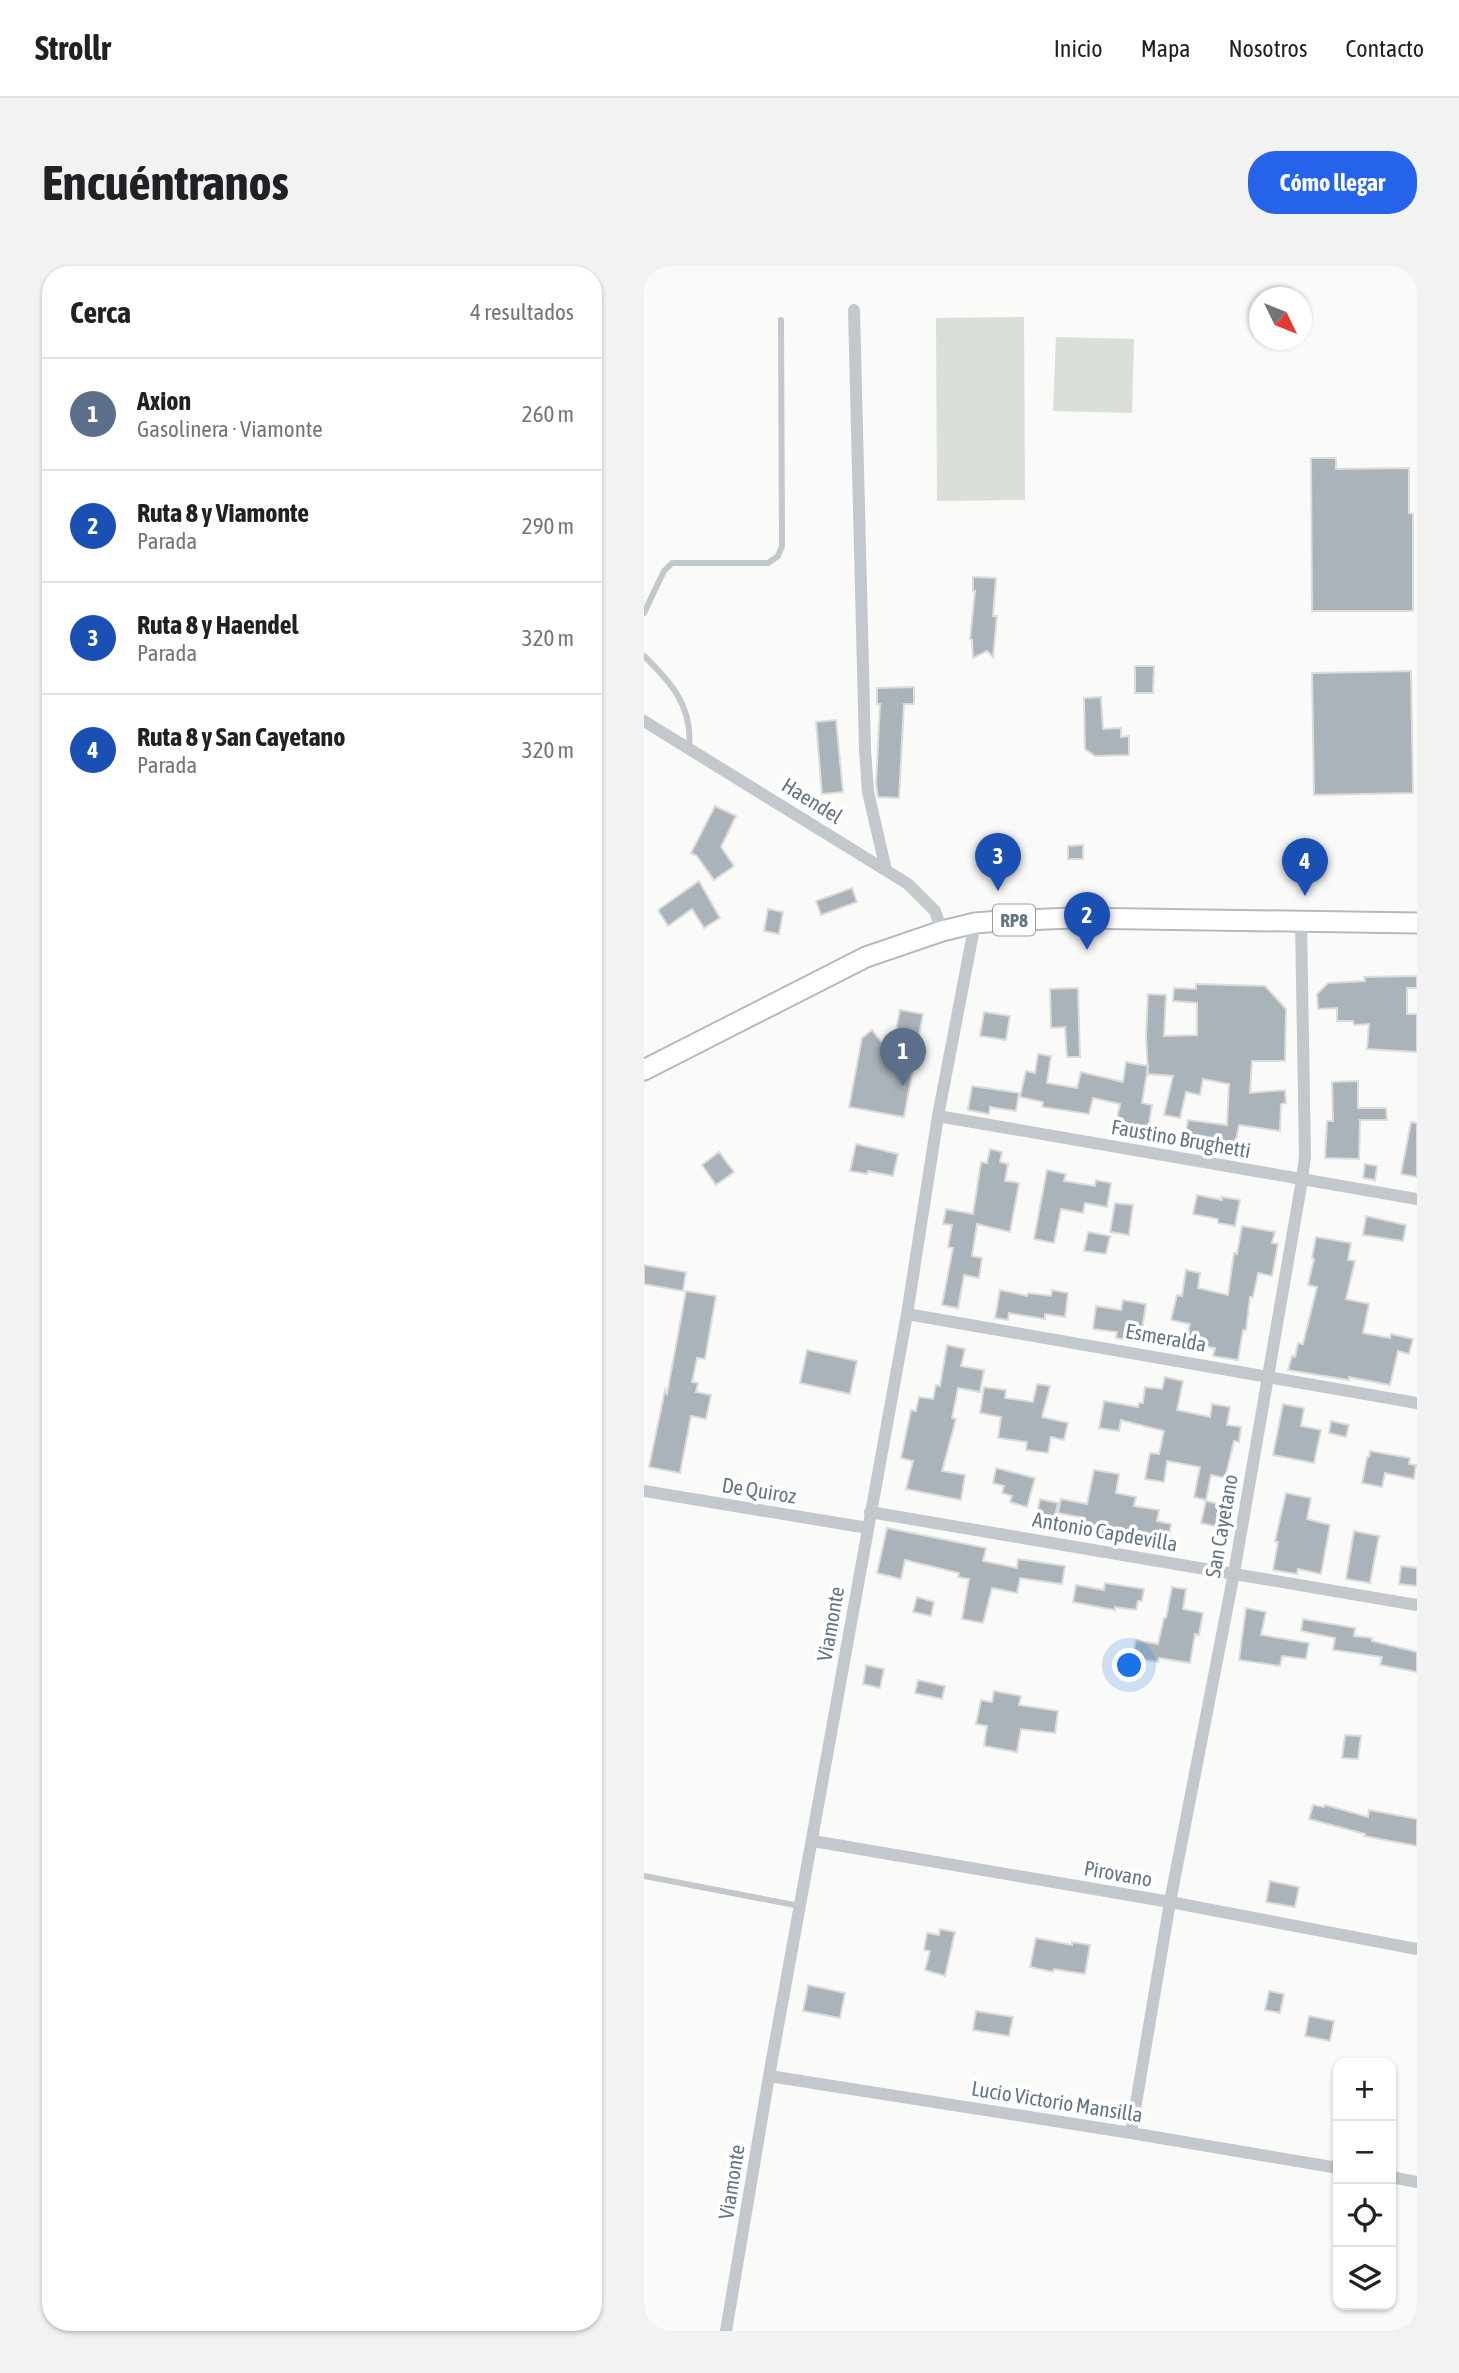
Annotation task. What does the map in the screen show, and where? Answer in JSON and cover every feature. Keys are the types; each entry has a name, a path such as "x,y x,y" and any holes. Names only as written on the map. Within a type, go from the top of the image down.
{"main road":[{"name":"RP8","path":"644,1070 866,957 942,931 975,923 1073,918 1417,923"}],"street":[{"path":"854,310 865,749 868,792 886,870"},
{"name":"Haendel","path":"644,721 908,884 935,911 942,931"},
{"name":"San Cayetano","path":"1131,2133 1170,1902 1234,1573 1302,1180 1305,1156 1301,922"},
{"name":"Viamonte","path":"726,2331 769,2076 907,1314 938,1116 975,923"},
{"name":"Faustino Brughetti","path":"938,1116 1417,1199"},
{"name":"Esmeralda","path":"907,1314 1417,1403"},
{"name":"De Quiroz","path":"644,1491 868,1528"},
{"name":"Antonio Capdevilla","path":"870,1512 1417,1605"},
{"name":"Pirovano","path":"813,1841 1170,1902 1417,1949"},
{"name":"Lucio Victorio Mansilla","path":"769,2076 1333,2167"},
{"path":"1396,2178 1417,2182"}],"lane":[{"path":"644,613 664,571 672,563 768,563 778,556 782,545 781,320"},
{"path":"644,656 676,691 691,728 689,747"},
{"path":"644,1876 800,1906"}],"shaded area":[{"path":"1024,317 1025,500 937,501 936,318"},
{"path":"1056,337 1134,339 1132,413 1053,411"}],"building":[{"path":"1311,458 1336,458 1336,469 1409,468 1409,513 1413,514 1413,611 1312,611"},
{"path":"973,577 996,578 993,616 997,616 993,657 987,651 973,658 970,639 975,591"},
{"path":"1135,666 1154,666 1153,693 1135,693"},
{"path":"1411,671 1413,793 1314,795 1312,673"},
{"path":"914,687 914,704 904,704 899,798 878,797 876,784 880,704 877,704 877,688"},
{"path":"1101,697 1103,729 1121,728 1121,737 1129,736 1129,755 1095,756 1085,749 1084,698"},
{"path":"836,720 843,792 822,794 816,722"},
{"path":"715,806 736,816 721,847 734,866 714,880 697,856 691,853"},
{"path":"1083,845 1083,859 1068,859 1068,846"},
{"path":"699,881 720,918 704,928 692,909 668,926 658,910"},
{"path":"852,888 857,902 821,915 816,901"},
{"path":"768,909 783,912 779,934 764,931"},
{"path":"1417,976 1417,988 1407,988 1407,1014 1417,1014 1417,1052 1367,1049 1369,1024 1354,1025 1353,1021 1337,1021 1337,1008 1318,1009 1317,994 1328,983 1365,981 1364,977"},
{"path":"1196,984 1265,986 1286,1009 1285,1061 1252,1061 1250,1093 1285,1090 1286,1103 1281,1104 1280,1131 1239,1125 1233,1155 1216,1151 1216,1148 1184,1142 1188,1120 1227,1125 1229,1084 1203,1079 1200,1095 1186,1092 1180,1118 1164,1115 1173,1076 1148,1074 1148,994 1166,995 1164,1036 1197,1035 1197,1003 1173,1001 1174,988 1196,989"},
{"path":"1078,988 1080,1057 1067,1057 1065,1027 1051,1028 1050,989"},
{"path":"900,1010 923,1014 904,1117 849,1107 862,1038 872,1030 891,1055"},
{"path":"984,1012 1010,1016 1006,1040 980,1036"},
{"path":"1038,1054 1051,1056 1047,1083 1077,1088 1081,1072 1123,1082 1126,1062 1148,1066 1142,1103 1152,1105 1148,1130 1116,1125 1120,1104 1093,1098 1089,1114 1042,1107 1043,1102 1020,1097 1026,1071 1035,1073"},
{"path":"1358,1081 1358,1108 1386,1108 1387,1120 1360,1120 1359,1159 1325,1158 1327,1121 1333,1121 1332,1082"},
{"path":"972,1086 1019,1093 1016,1111 990,1107 989,1114 968,1110"},
{"path":"1411,1122 1417,1123 1417,1177 1401,1174"},
{"path":"856,1144 898,1154 893,1176 850,1171"},
{"path":"990,1149 1002,1152 1000,1162 1008,1164 1005,1181 1019,1183 1010,1232 977,1224 972,1256 982,1258 979,1278 964,1275 958,1308 942,1305 953,1248 948,1247 952,1225 943,1224 946,1209 973,1214 981,1162 987,1163"},
{"path":"719,1152 734,1172 716,1185 702,1165"},
{"path":"1365,1164 1377,1166 1375,1180 1363,1178"},
{"path":"1047,1170 1066,1174 1064,1181 1095,1186 1096,1180 1111,1183 1107,1207 1085,1203 1083,1213 1061,1209 1054,1243 1034,1239"},
{"path":"1197,1195 1240,1200 1235,1226 1193,1214"},
{"path":"1115,1203 1133,1205 1129,1235 1110,1232"},
{"path":"1366,1216 1406,1225 1403,1241 1363,1235"},
{"path":"1242,1226 1275,1232 1272,1243 1278,1244 1272,1276 1258,1273 1253,1297 1250,1297 1246,1330 1243,1330 1238,1360 1213,1356 1215,1348 1197,1345 1198,1340 1187,1338 1190,1324 1171,1320 1177,1295 1182,1296 1186,1270 1200,1273 1198,1288 1228,1295 1234,1253 1237,1254"},
{"path":"1088,1232 1110,1236 1106,1254 1084,1251"},
{"path":"1316,1237 1351,1243 1348,1260 1355,1261 1346,1299 1369,1304 1363,1333 1390,1338 1391,1334 1413,1339 1409,1354 1398,1351 1390,1385 1288,1370 1298,1343 1303,1344 1317,1287 1308,1285"},
{"path":"644,1265 686,1272 683,1291 644,1284"},
{"path":"1000,1290 1027,1296 1028,1293 1051,1296 1052,1290 1068,1293 1065,1317 1045,1314 1045,1319 1009,1313 1008,1320 995,1318"},
{"path":"686,1291 716,1296 705,1359 697,1358 692,1382 698,1383 696,1392 711,1395 706,1419 691,1416 680,1473 649,1467 665,1390 667,1394"},
{"path":"1123,1300 1146,1304 1140,1342 1116,1338 1117,1332 1093,1329 1096,1306 1121,1310"},
{"path":"947,1345 965,1349 961,1366 984,1370 980,1392 958,1388 952,1418 956,1419 942,1471 965,1475 961,1500 906,1489 913,1461 901,1458 911,1410 916,1411 919,1397 933,1399 936,1385 940,1386"},
{"path":"807,1350 857,1361 850,1394 800,1383"},
{"path":"1165,1377 1183,1381 1177,1410 1210,1417 1212,1404 1230,1407 1227,1425 1241,1427 1239,1442 1234,1441 1225,1478 1211,1475 1206,1500 1194,1497 1200,1467 1167,1461 1164,1482 1145,1479 1150,1453 1159,1454 1164,1431 1121,1420 1119,1431 1099,1428 1104,1401 1138,1407 1139,1403 1143,1403 1145,1387 1162,1389"},
{"path":"1037,1384 1050,1386 1042,1417 1068,1423 1064,1440 1051,1437 1048,1453 1026,1450 1027,1442 998,1438 1001,1417 980,1413 984,1387 1006,1390 1005,1398 1033,1402"},
{"path":"1283,1404 1304,1408 1301,1426 1321,1430 1314,1463 1273,1455"},
{"path":"1331,1421 1349,1425 1346,1437 1329,1433"},
{"path":"1370,1451 1410,1458 1409,1464 1416,1465 1414,1479 1385,1473 1382,1487 1362,1483"},
{"path":"996,1468 1035,1478 1027,1507 1010,1502 1012,1496 1002,1493 1004,1486 993,1483"},
{"path":"1094,1470 1119,1474 1116,1493 1136,1497 1134,1506 1159,1510 1157,1521 1171,1524 1168,1544 1127,1537 1126,1542 1082,1531 1085,1518 1058,1513 1061,1499 1087,1504"},
{"path":"1286,1493 1311,1498 1307,1519 1330,1525 1321,1574 1298,1569 1297,1574 1273,1570 1278,1542 1275,1541"},
{"path":"1040,1499 1058,1503 1054,1521 1036,1518"},
{"path":"1206,1501 1226,1506 1222,1528 1201,1523"},
{"path":"887,1528 986,1548 983,1561 1017,1568 1018,1559 1065,1566 1062,1584 1020,1578 1017,1593 992,1588 983,1623 962,1619 969,1579 958,1577 959,1573 905,1560 901,1579 877,1573"},
{"path":"1354,1531 1379,1536 1370,1583 1346,1579"},
{"path":"1401,1566 1417,1568 1417,1586 1399,1584"},
{"path":"1105,1583 1144,1589 1142,1601 1138,1601 1136,1610 1115,1607 1115,1610 1073,1602 1076,1585 1104,1590"},
{"path":"1172,1587 1186,1589 1183,1609 1203,1613 1199,1635 1195,1634 1190,1663 1159,1658 1158,1662 1132,1658 1136,1640 1158,1644"},
{"path":"917,1597 934,1602 931,1616 913,1612"},
{"path":"1246,1608 1266,1612 1261,1635 1309,1643 1306,1659 1282,1656 1280,1666 1239,1660"},
{"path":"1303,1619 1355,1628 1354,1636 1372,1638 1372,1641 1417,1652 1417,1672 1380,1665 1382,1657 1333,1650 1335,1638 1301,1631"},
{"path":"866,1665 884,1669 880,1688 863,1684"},
{"path":"918,1680 945,1686 942,1699 915,1693"},
{"path":"994,1691 1021,1696 1019,1705 1058,1711 1055,1733 1021,1729 1017,1752 984,1746 987,1726 976,1724 981,1700 992,1702"},
{"path":"1345,1735 1361,1736 1358,1759 1342,1758"},
{"path":"1313,1805 1325,1805 1368,1817 1369,1810 1417,1819 1417,1846 1364,1836 1365,1834 1309,1819"},
{"path":"1270,1881 1299,1887 1295,1907 1266,1902"},
{"path":"940,1929 955,1932 945,1976 925,1970 930,1951 924,1950 927,1933 939,1935"},
{"path":"1036,1938 1072,1945 1072,1942 1090,1945 1085,1974 1030,1967"},
{"path":"808,1985 845,1993 840,2018 803,2011"},
{"path":"1269,1991 1284,1994 1280,2013 1265,2010"},
{"path":"976,2011 1013,2017 1009,2036 973,2030"},
{"path":"1309,2016 1334,2021 1330,2041 1305,2036"}],"place":[{"name":"Ruta 8 y Haendel","path":"998,891"},
{"name":"Ruta 8 y San Cayetano","path":"1305,896"},
{"name":"Ruta 8 y Viamonte","path":"1087,950"},
{"name":"Axion","path":"903,1086"}]}
